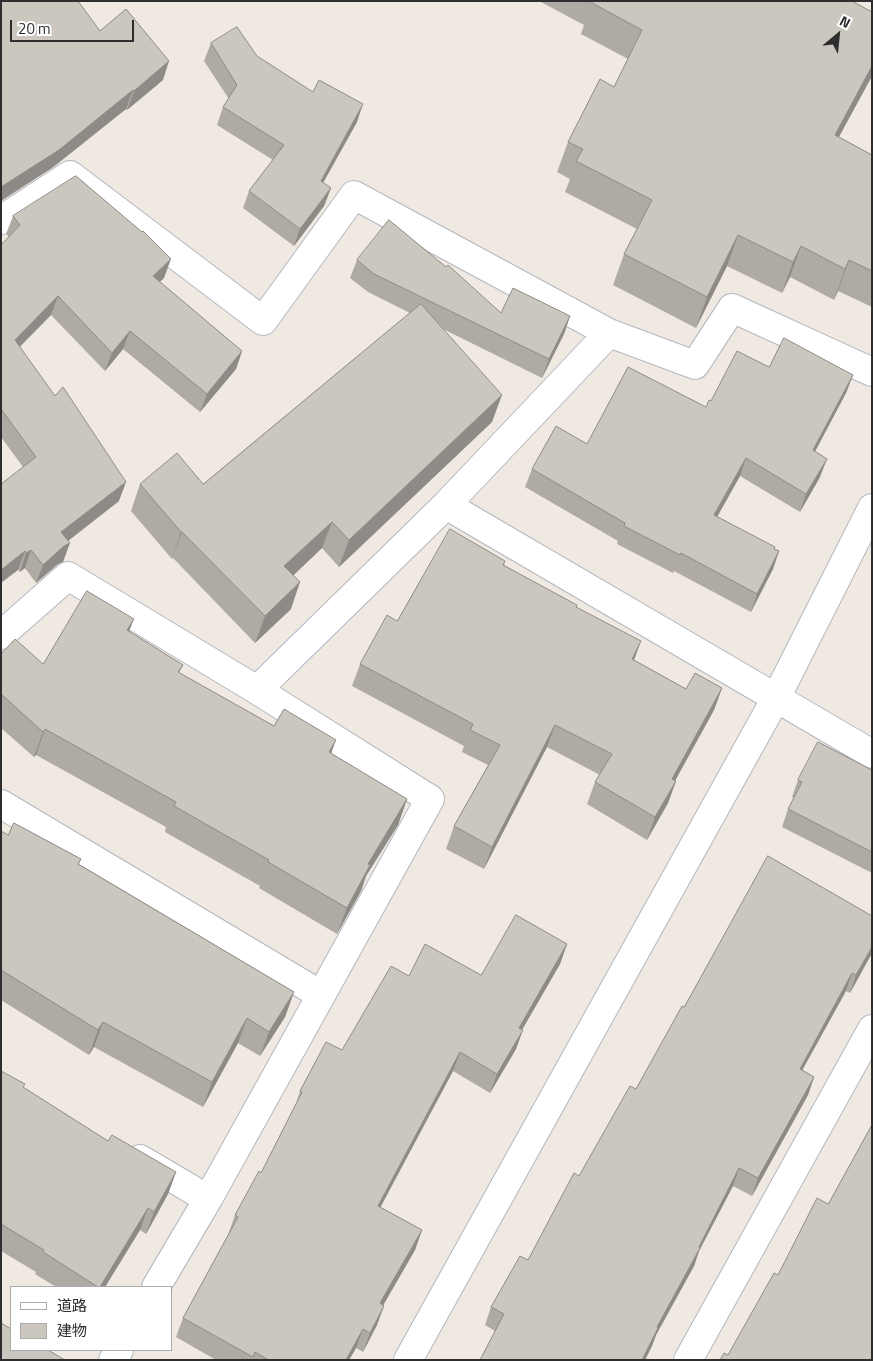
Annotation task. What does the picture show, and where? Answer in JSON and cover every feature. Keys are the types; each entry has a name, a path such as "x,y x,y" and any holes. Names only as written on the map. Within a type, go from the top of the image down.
{"street":[{"path":"1,220 70,175 264,321 354,195 610,333 695,366 732,308 872,372"},
{"path":"257,690 446,504 610,333"},
{"path":"446,504 872,754"},
{"path":"408,1360 776,698 872,508"},
{"path":"1,635 68,576 257,690 430,799 208,1199 157,1286"},
{"path":"1,804 321,995"},
{"path":"688,1360 872,1029"},
{"path":"122,1149 208,1199"}],"building":[{"path":"1,1 78,1 100,31 126,9 169,61 59,150 1,187"},
{"path":"593,1 852,1 872,12 872,66 835,135 872,155 872,271 849,260 845,269 801,246 793,262 738,235 707,297 624,254 652,200 576,161 583,149 568,142 600,79 614,87 642,30 592,3"},
{"path":"237,27 257,56 313,92 319,80 363,104 321,181 331,188 300,229 249,191 284,145 223,107 237,85 211,43"},
{"path":"76,176 143,231 171,259 153,276 242,351 207,394 130,331 112,353 58,296 15,340 55,396 63,387 126,482 61,532 70,543 43,565 31,550 26,553 25,551 1,570 1,484 36,457 1,409 1,245 20,225 13,216"},
{"path":"389,220 446,267 448,265 501,313 513,288 570,316 549,359 374,274 357,260"},
{"path":"421,304 502,395 349,540 332,522 284,566 300,582 265,616 181,532 140,484 177,453 203,484"},
{"path":"784,338 853,375 813,450 827,459 806,494 746,458 714,515 775,547 774,549 779,551 757,594 681,553 680,555 624,526 625,523 532,469 556,426 587,444 628,367 706,407 737,351 769,367"},
{"path":"450,529 505,561 503,565 577,605 576,607 641,641 632,659 686,689 695,673 722,688 672,779 676,781 655,817 595,782 612,754 555,725 492,847 454,826 500,745 470,730 473,724 360,664 387,615 397,621"},
{"path":"87,591 134,619 127,630 183,665 178,672 274,726 284,709 336,740 329,752 407,799 368,864 370,865 347,908 268,862 269,860 174,806 176,802 45,729 43,732 1,694 1,654 15,639 43,664"},
{"path":"818,742 872,770 872,852 788,809 802,782 798,780"},
{"path":"14,823 81,859 78,864 294,992 269,1032 247,1018 212,1082 103,1022 98,1030 1,970 1,831 8,835"},
{"path":"768,856 872,916 872,947 856,975 852,973 800,1069 814,1077 758,1178 739,1168 642,1360 480,1360 504,1314 491,1307 520,1256 528,1260 574,1173 579,1176 630,1086 636,1089"},
{"path":"516,915 567,944 519,1028 523,1030 497,1074 460,1052 378,1206 422,1230 380,1303 384,1306 370,1333 363,1329 346,1360 269,1360 255,1352 253,1357 183,1318 238,1217 235,1215 259,1171 261,1173 302,1092 300,1091 326,1042 342,1050 391,966 409,976 425,944 481,975"},
{"path":"1,1071 25,1084 23,1087 108,1141 112,1135 176,1172 154,1212 148,1208 101,1286 96,1286 43,1252 44,1250 1,1224"},
{"path":"872,1125 872,1360 720,1360 724,1353 728,1355 774,1273 778,1275 817,1198 828,1204"},
{"path":"1,1323 10,1328 10,1351 50,1351 65,1360 1,1360"}]}
